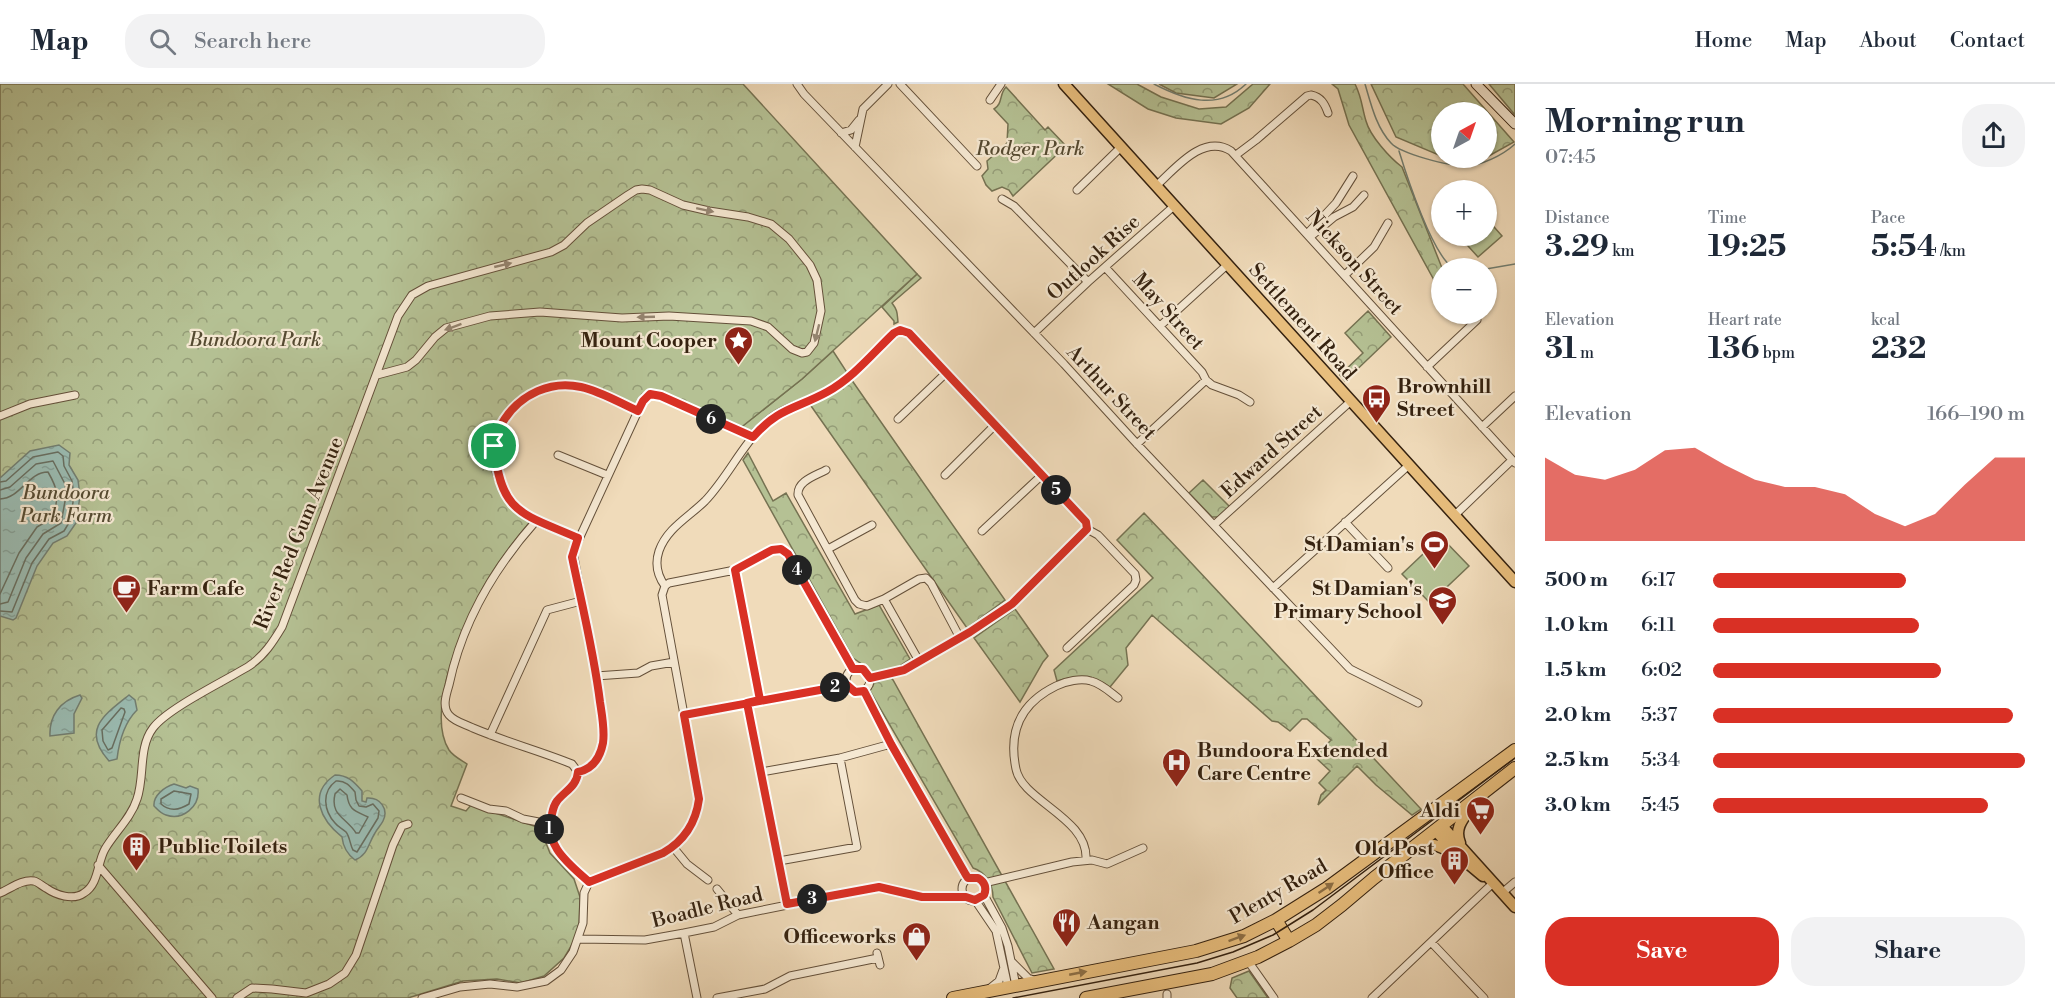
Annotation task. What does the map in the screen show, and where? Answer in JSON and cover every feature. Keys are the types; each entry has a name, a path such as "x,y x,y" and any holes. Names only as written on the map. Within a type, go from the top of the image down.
{"highway":[{"name":"Plenty Road","path":"953,998 984,992 1013,992 1037,981 1215,946 1244,936 1276,920 1327,888 1515,750"},
{"path":"1087,998 1212,974 1248,961 1289,941 1316,925 1515,768"},
{"path":"1427,814 1439,829"},
{"path":"1276,920 1289,941"}],"main road":[{"name":"Settlement Road","path":"1064,84 1515,582"},
{"path":"1460,851 1458,828 1477,798"},
{"path":"1439,829 1515,907"},
{"path":"1416,847 1427,843 1460,851"}],"street":[{"name":"Arthur Street","path":"797,84 1350,669 1418,703"},
{"path":"855,147 861,118 867,103 888,84"},
{"path":"900,84 977,166"},
{"path":"990,100 1001,84"},
{"path":"1476,84 1515,124"},
{"path":"1156,186 1198,150 1221,146 1236,155 1257,140 1307,96 1316,96 1320,99 1328,113"},
{"path":"841,133 853,128 861,118"},
{"path":"1077,190 1121,147"},
{"name":"Nickson Street","path":"1236,155 1514,462"},
{"path":"1309,236 1353,176"},
{"name":"River Red Gum Avenue","path":"0,893 22,882 35,881 49,891 63,896 78,897 87,892 96,878 98,865 105,849 137,801 142,780 145,746 154,726 163,718 259,659 278,634 398,316 405,304 418,291 428,286 551,252 564,245 587,223 636,190 650,190 683,205 748,217 771,224 789,239 810,265 817,280 821,299 822,311 814,343 807,352 802,353 792,349 768,327 751,321 679,316 622,318 540,312 490,316 456,325 439,333 407,367 377,375"},
{"path":"1309,236 1334,217 1353,207 1364,195"},
{"path":"1002,199 1014,206 1088,282"},
{"name":"Outlook Rise","path":"1034,333 1174,206"},
{"path":"1345,275 1374,247 1388,223"},
{"path":"1160,326 1227,265"},
{"name":"May Street","path":"1105,267 1202,372 1206,380"},
{"path":"1427,366 1473,324"},
{"path":"422,998 460,987 490,984 517,987 546,981 561,969 573,952 583,922 585,893 589,882 663,853 673,847 690,827 699,799 662,595 664,586 658,576 657,562 667,537 686,516 705,501 764,423 778,413 828,392 844,381 894,333 900,330 909,333 1086,522 1087,529"},
{"path":"898,419 945,374"},
{"path":"1137,444 1206,380 1250,402"},
{"path":"578,538 536,521 519,509 505,494 497,473 494,446 503,420 520,401 538,390 563,385 583,387 638,411"},
{"path":"578,772 594,764 603,744 604,732 597,676 572,557 578,538 643,401 650,394 661,396 753,437"},
{"path":"0,416 30,404 75,395"},
{"path":"1482,427 1515,396"},
{"name":"Edward Street","path":"1214,525 1351,401"},
{"path":"945,475 995,425"},
{"path":"558,455 608,475"},
{"path":"1455,515 1514,462"},
{"path":"1273,588 1409,465"},
{"path":"826,470 802,484 798,493 859,603 867,606 919,579 926,578 931,583 960,638"},
{"path":"982,531 1042,475"},
{"path":"536,521 518,541 496,572 476,606 463,636 450,677 445,703 447,713 454,720 572,764 578,772 576,783 555,804 549,832 557,851 589,882"},
{"path":"1345,522 1388,568"},
{"path":"828,549 872,525"},
{"path":"1067,648 1134,585 1136,580 1135,574 1098,535 1087,529"},
{"path":"870,678 896,672 919,662 1012,604 1087,529"},
{"path":"664,586 669,583 735,570 772,550 781,549 788,554 853,669"},
{"path":"735,570 760,700"},
{"path":"884,599 919,662"},
{"path":"490,735 547,610 581,601"},
{"path":"597,676 638,673 651,666 674,662"},
{"path":"853,669 863,669 870,678 864,691 855,692 847,685 847,674 853,669"},
{"path":"1086,860 1086,847 1063,817 1024,786 1016,772 1014,753 1019,720 1035,698 1064,682 1090,680 1118,698"},
{"path":"684,715 847,685"},
{"path":"864,691 891,744 968,878"},
{"path":"747,703 787,904"},
{"path":"762,772 840,758 891,744"},
{"path":"779,861 857,847 840,758"},
{"path":"461,798 489,809 506,811 523,819 549,824"},
{"path":"237,998 252,988 272,988 306,993 329,984 345,973 356,955 393,845 402,826 408,824"},
{"path":"673,847 687,864 708,880"},
{"path":"984,883 1086,860 1107,864 1143,848"},
{"path":"98,865 212,998"},
{"path":"968,878 978,878 984,883 984,895 1002,928 1013,992"},
{"path":"948,897 962,887 968,878"},
{"path":"1372,998 1492,882"},
{"path":"1502,893 1515,882"},
{"name":"Boadle Road","path":"578,939 645,940 714,927 738,915 879,887 922,897 966,897"},
{"path":"962,887 966,897 975,900 996,931 1007,962 1028,978 1037,981"},
{"path":"717,889 738,915"},
{"path":"975,900 984,895"},
{"path":"684,933 697,998"},
{"path":"1431,942 1484,998"},
{"path":"717,998 765,989 790,976 878,959"},
{"path":"1248,961 1274,998"},
{"path":"984,992 999,981 1007,962"}],"green space":[{"name":"Bundoora Park","path":"0,84 743,84 917,274 802,379 739,429 658,392 649,390 642,394 636,404 631,404 594,386 570,381 546,383 524,393 506,409 499,420 494,438 495,477 504,498 528,519 529,523 507,550 488,579 469,616 451,663 441,712 443,733 449,750 467,764 451,806 466,811 471,805 540,828 550,853 574,879 580,897 579,928 564,958 544,976 521,983 497,979 463,981 408,998 0,998"},
{"path":"1108,84 1137,84 1161,97 1199,109 1226,107 1253,84 1270,84 1249,108 1221,124 1176,118 1148,109"},
{"path":"1159,84 1237,84 1214,98 1176,93"},
{"path":"1332,84 1355,84 1368,127 1386,152 1402,167 1431,240 1431,246 1433,246 1438,258 1431,258 1431,275 1349,125 1338,89"},
{"path":"1371,84 1463,84 1479,102 1431,102 1431,152 1396,137"},
{"path":"1489,84 1515,84 1515,115"},
{"name":"Rodger Park","path":"1006,87 1045,130 1048,127 1066,146 1013,196 1009,190 1002,187 992,191 982,176 988,169 987,161 1007,143 1008,124 994,109 999,104"},
{"path":"1497,123 1514,142 1497,151"},
{"path":"1497,230 1502,236 1497,240"},
{"path":"1468,246 1491,246 1478,257"},
{"path":"917,274 921,278 892,303 898,322 894,324 882,307"},
{"path":"1368,311 1391,337 1345,381 1340,375 1363,353 1345,333"},
{"path":"833,351 848,374 836,383 775,412 752,430 739,429 802,379"},
{"path":"851,379 1005,600 967,628 809,403 827,396"},
{"path":"748,453 773,501 786,493 855,614 879,605 910,659 898,667 885,670 893,680 1054,969 1032,973 993,897 990,883 981,872 973,868 870,691 873,684 869,669 853,658 743,460"},
{"path":"1203,480 1230,507 1220,517 1212,517 1189,493"},
{"path":"1144,513 1421,809 1412,815 1357,766 1318,805 1321,795 1326,790 1319,783 1330,771 1315,757 1331,740 1307,719 1302,719 1290,731 1278,722 1272,721 1152,615 1126,648 1128,665 1110,687 1097,680 1084,677 1057,681 1054,670 1153,578 1117,540"},
{"name":"St Damian's","path":"1441,537 1469,566 1430,603 1402,574"},
{"path":"1015,609 1048,656 1020,702 974,638"},
{"path":"1249,971 1268,998 1237,998 1230,988 1232,978"}],"water":[{"path":"59,445 70,453 69,465 78,480 80,496 76,523 67,536 53,543 37,566 16,618 13,620 0,616 0,478 30,451"},
{"path":"80,695 82,698 74,714 74,733 50,736 51,722 57,710 67,701"},
{"path":"129,695 135,700 137,710 123,733 117,759 109,761 101,750 96,732 104,716"},
{"path":"335,775 347,778 356,785 362,791 362,801 366,802 367,798 376,799 385,812 385,817 365,852 355,860 344,847 342,837 328,823 320,807 321,790 326,782"},
{"path":"174,784 198,789 193,806 189,811 178,816 161,813 154,806 155,799 160,792"}],"waterway":[{"path":"1154,84 1178,95 1201,100 1224,98 1246,84"},
{"path":"1365,84 1381,130 1391,143 1405,151 1437,162 1465,166 1492,159 1515,144"},
{"path":"1399,151 1429,232 1444,258"},
{"path":"1497,267 1515,264"}],"tram line":[{"path":"1013,998 1197,963 1233,952 1273,935 1313,910 1515,758"}],"place":[{"name":"Mount Cooper","path":"738,366"},
{"name":"Brownhill Street","path":"1376,424"},
{"name":"St Damian's","path":"1435,570"},
{"name":"Farm Cafe","path":"126,614"},
{"name":"St Damian's Primary School","path":"1443,626"},
{"name":"Bundoora Extended Care Centre","path":"1176,788"},
{"name":"Aldi","path":"1481,836"},
{"name":"Public Toilets","path":"137,872"},
{"name":"Old Post Office","path":"1455,886"},
{"name":"Aangan","path":"1066,948"},
{"name":"Officeworks","path":"917,962"}],"route":[{"path":"494,446 497,473 505,494 519,509 536,521 578,538 572,557 597,676 604,732 603,744 594,764 578,772 576,783 555,804 549,824 549,832 557,851 570,865 589,882 663,853 682,838 697,811 699,799 684,715 760,700 847,685 855,692 864,691 891,744 966,875 968,878 978,878 984,883 984,895 975,900 966,897 932,898 879,887 787,904 747,703 760,700 735,570 772,550 781,549 788,554 853,669 863,669 870,678 904,670 970,632 1012,604 1087,529 1086,522 909,333 900,330 894,333 844,381 828,392 778,413 764,423 753,437 661,396 650,394 638,411 583,387 563,385 538,390 520,401 503,420 494,446"}],"park label":[{"name":"Bundoora Park Farm","path":"66,504"}]}
